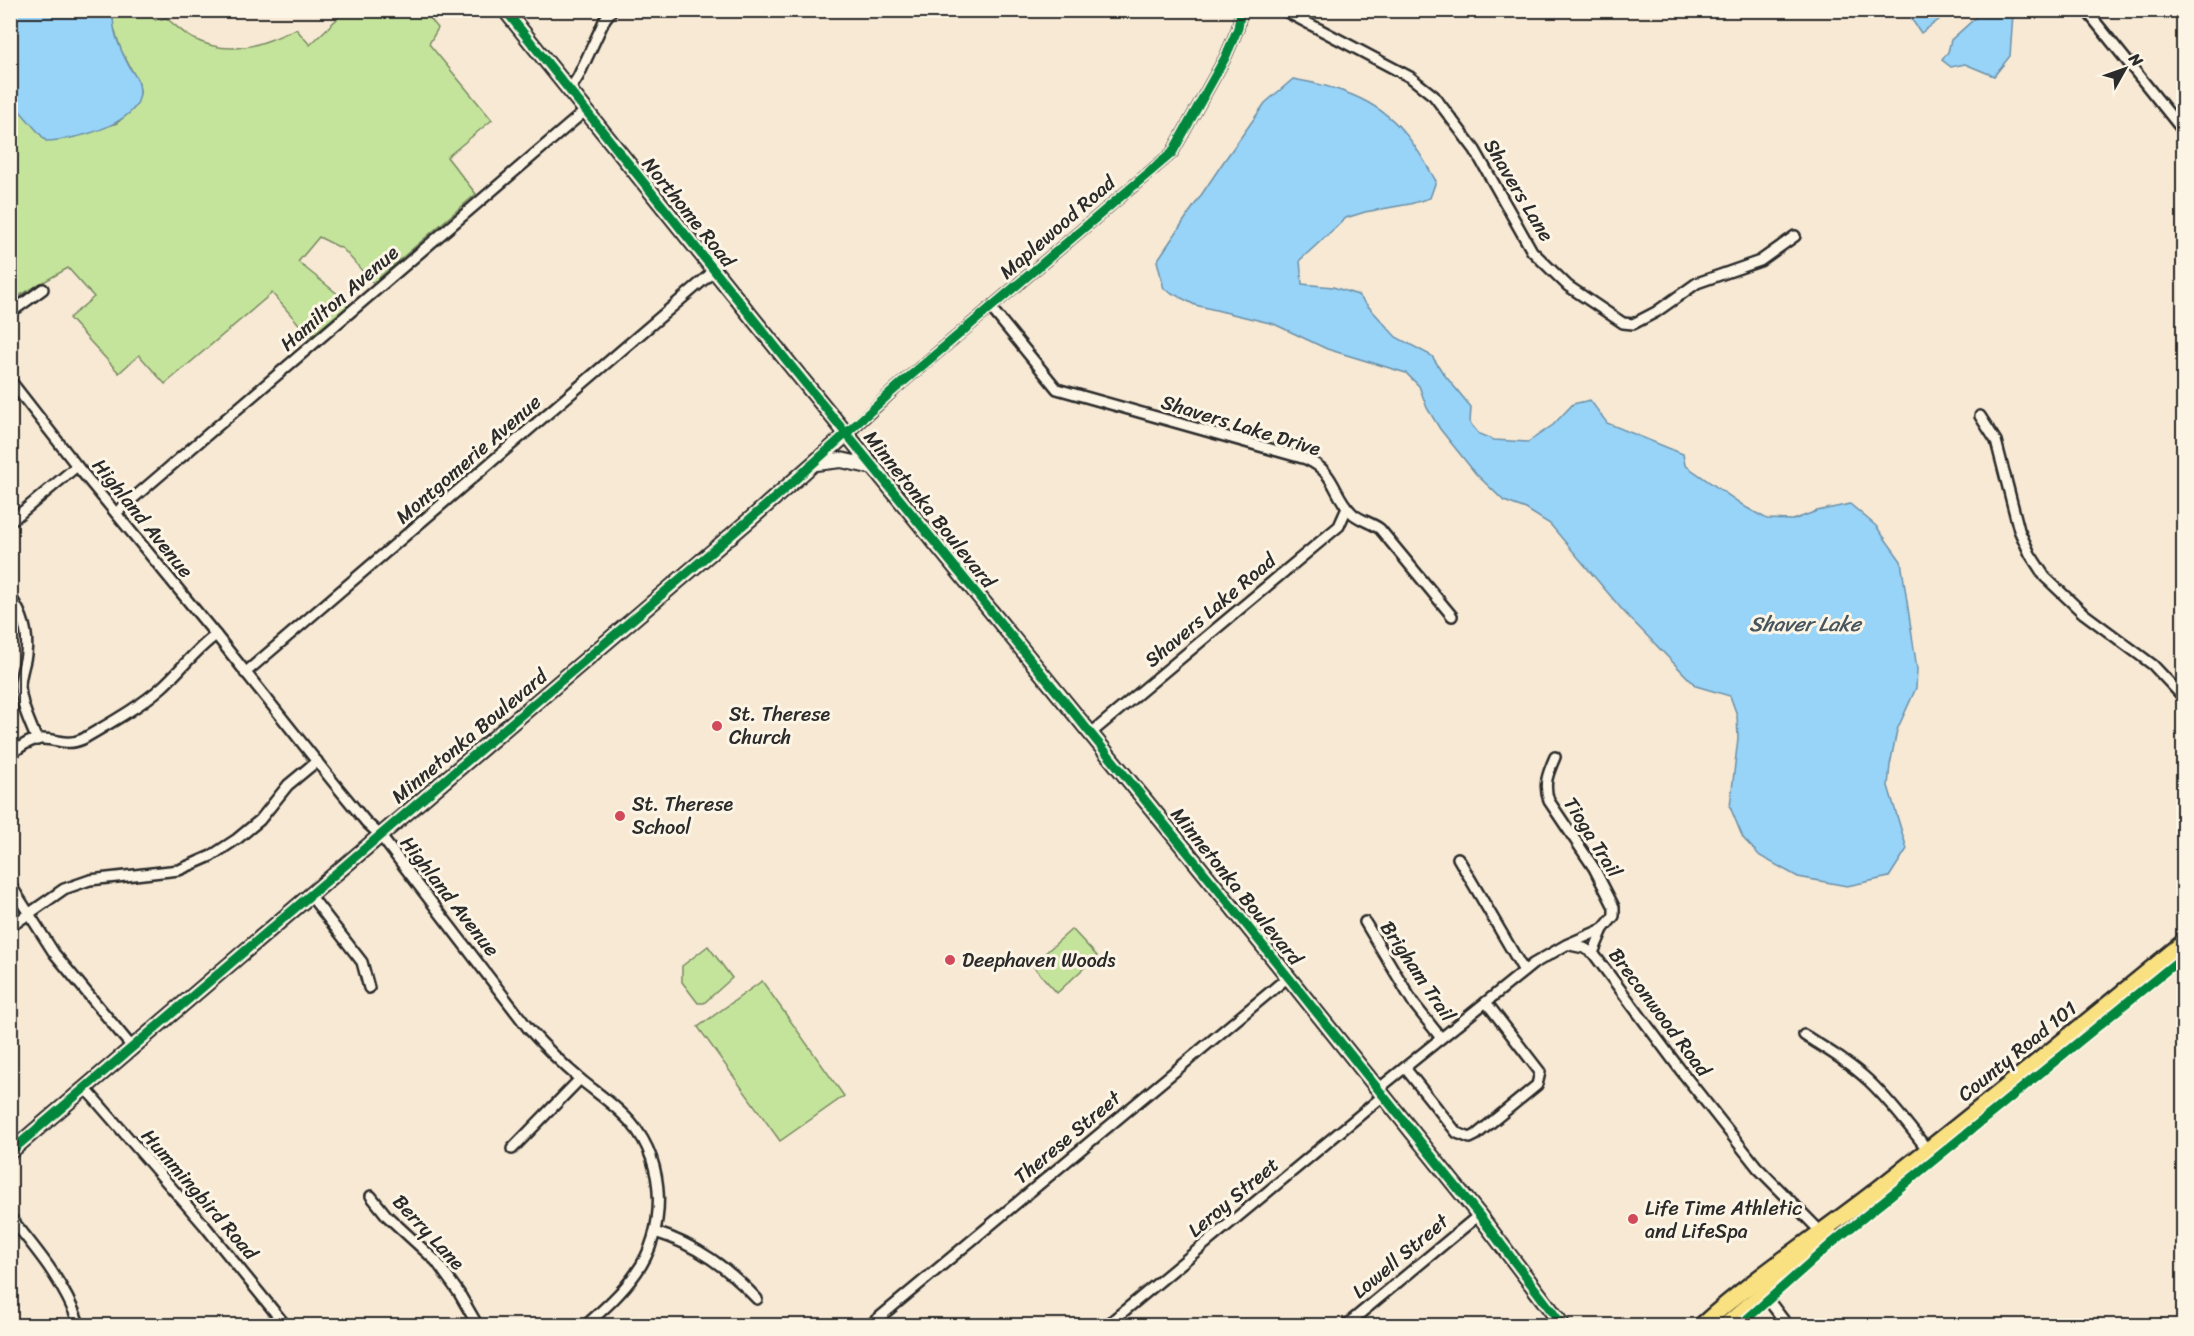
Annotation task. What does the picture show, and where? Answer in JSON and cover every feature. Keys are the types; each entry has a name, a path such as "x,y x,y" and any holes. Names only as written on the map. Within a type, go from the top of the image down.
{"main road":[{"name":"County Road 101","path":"1701,1326 1741,1291 1823,1234 2184,942"},
{"name":"County Road 101","path":"1725,1326 1763,1293 1823,1234"}],"street":[{"name":"Northome Road","path":"505,10 847,434"},
{"path":"569,91 605,19 612,10"},
{"name":"Maplewood Road","path":"847,434 896,388 1172,153 1225,58 1238,28 1240,10"},
{"name":"Shavers Lane","path":"1283,10 1410,77 1434,96 1475,150 1532,251 1568,286 1623,323 1633,324 1656,312 1697,284 1760,261 1795,236"},
{"path":"2086,10 2184,132"},
{"name":"Hamilton Avenue","path":"116,513 585,111"},
{"name":"Montgomerie Avenue","path":"245,674 714,271"},
{"path":"10,313 43,289"},
{"name":"Shavers Lake Drive","path":"992,308 1057,388 1306,459 1323,468 1329,475 1347,508"},
{"name":"Highland Avenue","path":"10,380 245,674 366,822 380,835 528,1028 580,1079 619,1110 634,1126 646,1145 654,1167 658,1189 655,1232 637,1273 610,1304 585,1326"},
{"path":"1980,416 1996,441 2019,530 2030,554 2045,577 2083,614 2153,665 2184,698"},
{"name":"Minnetonka Boulevard","path":"10,1152 847,434 1288,977 1479,1215 1563,1326"},
{"path":"815,463 841,460 873,467"},
{"path":"10,522 77,466"},
{"path":"1347,508 1354,516 1380,529 1452,616"},
{"name":"Shavers Lake Road","path":"1090,735 1339,526 1347,508"},
{"path":"10,596 23,621 26,637 26,654 20,685 22,700 37,740"},
{"path":"10,755 29,741 74,743 93,733 144,702 164,685 201,646 216,635"},
{"name":"Tioga Trail","path":"1555,758 1549,768 1545,790 1555,812 1576,839 1594,868 1614,907 1614,916 1603,929"},
{"path":"10,927 64,889 90,880 179,870 211,856 260,820 288,785 317,760"},
{"path":"1458,858 1524,971"},
{"path":"10,884 64,968 132,1047"},
{"path":"310,896 362,962 369,988"},
{"name":"Brigham Trail","path":"1365,922 1414,1004 1442,1038"},
{"path":"1380,1093 1405,1068 1533,964 1566,945 1603,929"},
{"path":"1593,953 1603,929"},
{"name":"Breconwood Road","path":"1566,945 1584,948 1593,953 1757,1167 1823,1234"},
{"name":"Therese Street","path":"869,1326 1288,977"},
{"path":"1405,1068 1456,1133 1470,1138 1484,1129 1537,1085 1540,1072 1486,1002"},
{"path":"1804,1035 1856,1069 1868,1080 1895,1108 1927,1149"},
{"path":"512,1149 580,1079"},
{"name":"Hummingbird Road","path":"85,1088 204,1225 286,1326"},
{"name":"Leroy Street","path":"1106,1326 1380,1093"},
{"name":"Berry Lane","path":"371,1196 387,1216 436,1261 459,1293 478,1326"},
{"name":"Lowell Street","path":"1345,1326 1479,1215"},
{"path":"10,1217 61,1282 72,1302 80,1326"},
{"path":"655,1232 710,1257 757,1299"},
{"path":"1763,1293 1788,1326"}],"green space":[{"path":"113,11 145,11 155,20 166,18 192,38 206,44 233,48 258,44 296,29 310,45 339,17 341,11 424,11 438,28 429,44 492,120 447,157 476,194 373,283 343,249 319,237 298,262 350,304 310,337 272,293 165,384 139,355 119,373 69,318 94,297 68,268 19,296 11,286 10,96 19,110 88,133 117,123 135,107 140,93 139,84 121,50 113,25"},
{"path":"1072,929 1097,956 1057,993 1032,965"},
{"path":"708,946 732,978 704,1003 698,1003 682,982 682,966"},
{"path":"762,981 844,1096 780,1141 698,1027"}],"water":[{"path":"1911,10 1951,11 1921,33 1912,20"},
{"path":"10,11 113,11 117,40 139,84 139,98 133,109 121,119 90,133 73,138 46,141 19,110 11,96"},
{"path":"2009,11 2013,14 2010,56 1994,76 1965,64 1951,67 1942,60 1948,52 1951,40 1981,13"},
{"name":"Shaver Lake","path":"1293,79 1324,85 1353,95 1380,110 1408,136 1436,181 1430,198 1346,218 1300,260 1302,284 1333,287 1358,295 1396,337 1432,356 1471,407 1470,423 1479,434 1494,440 1528,442 1553,425 1573,404 1590,400 1607,423 1683,454 1685,465 1747,508 1767,519 1793,520 1817,511 1850,504 1876,526 1901,561 1917,669 1916,688 1897,730 1888,786 1907,849 1889,877 1847,886 1798,877 1760,856 1743,838 1730,807 1738,738 1737,715 1730,696 1696,686 1624,612 1550,524 1526,509 1504,501 1476,474 1440,429 1427,408 1419,386 1406,373 1327,349 1274,324 1195,305 1164,289 1157,261 1265,103"}],"cycle path":[{"path":"505,10 787,361 1232,907 1479,1215 1563,1326"},
{"path":"10,1152 785,489 896,388 1172,153 1225,58 1238,28 1241,10"},
{"path":"1739,1326 1831,1244 2184,956"}],"place":[{"name":"St. Therese Church","path":"717,726"},
{"name":"St. Therese School","path":"620,816"},
{"name":"Deephaven Woods","path":"950,960"},
{"name":"Life Time Athletic and LifeSpa","path":"1633,1219"}]}
